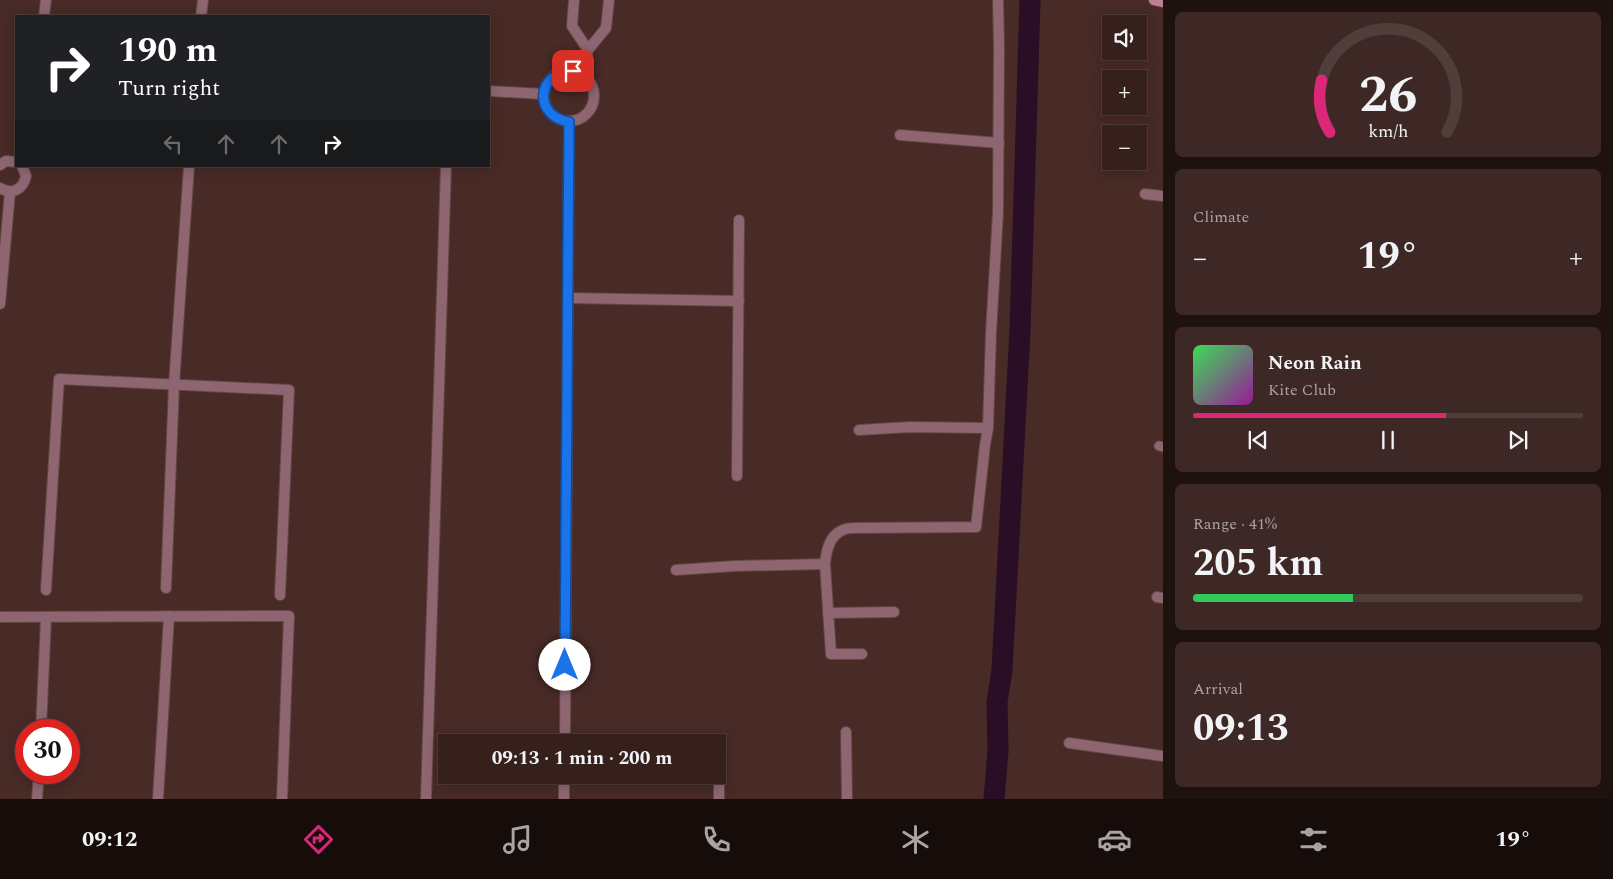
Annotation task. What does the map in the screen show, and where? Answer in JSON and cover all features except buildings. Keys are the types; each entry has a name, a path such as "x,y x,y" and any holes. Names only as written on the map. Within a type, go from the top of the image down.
{"street":[{"path":"44,15 46,0"},
{"path":"202,15 203,0"},
{"path":"574,0 572,26 588,50"},
{"path":"581,74 588,50 606,28 609,0"},
{"path":"862,654 830,654 825,564 827,547 832,539 842,530 865,528 976,527 984,445 988,428 998,212 998,0"},
{"path":"1154,0 1163,2"},
{"path":"565,71 581,74 592,86 594,94 590,110 584,116 569,122 553,117 544,103 543,94 545,86 550,79 565,71"},
{"path":"490,91 543,94"},
{"path":"565,734 569,122"},
{"path":"900,135 999,142"},
{"path":"0,165 6,161 15,164"},
{"path":"0,304 5,190 18,190 24,184 26,176 22,167"},
{"path":"166,588 174,385 190,167"},
{"path":"426,799 446,167"},
{"path":"1145,194 1163,196"},
{"path":"737,476 739,220"},
{"path":"568,298 739,301"},
{"path":"46,590 58,379 289,390 280,595"},
{"path":"859,430 910,427 988,428"},
{"path":"676,570 735,566 825,564"},
{"path":"828,613 894,612"},
{"path":"158,799 169,616"},
{"path":"0,617 289,616 282,799"},
{"path":"41,719 46,618"},
{"path":"846,732 847,799"},
{"path":"1069,743 1163,756"},
{"path":"37,799 38,784"},
{"path":"564,784 564,799"},
{"path":"719,784 719,799"}],"waterway":[{"path":"994,799 998,751 997,702 1002,670 1020,330 1030,0"}],"route":[{"path":"565,665 569,122 553,117 544,103 543,94 545,86 550,79 565,71 573,71"}]}
